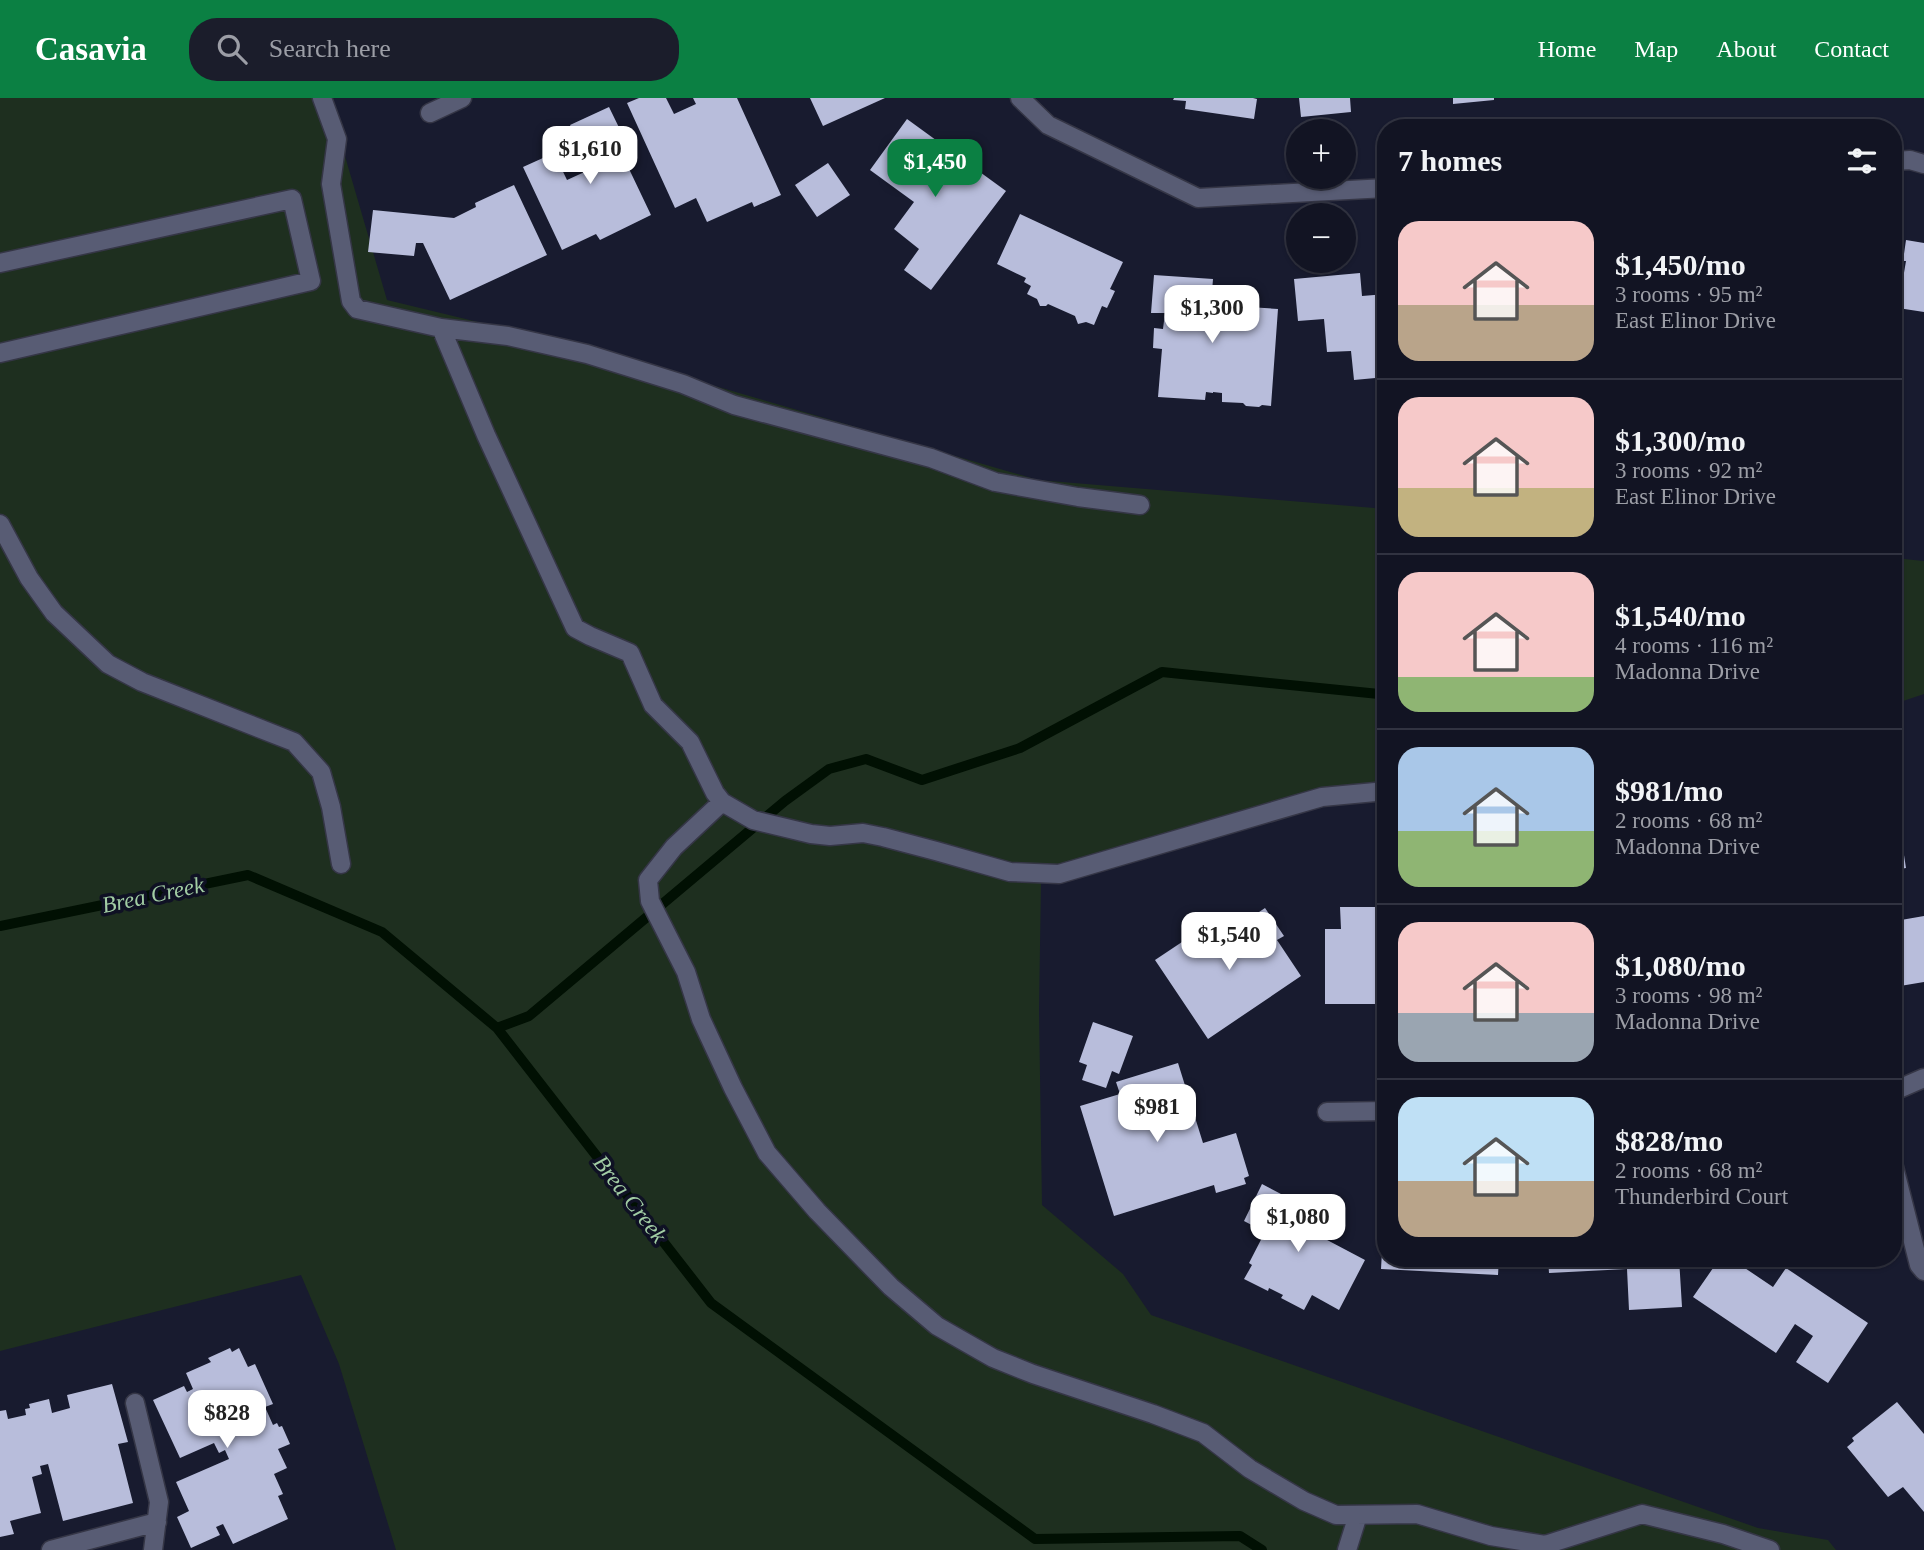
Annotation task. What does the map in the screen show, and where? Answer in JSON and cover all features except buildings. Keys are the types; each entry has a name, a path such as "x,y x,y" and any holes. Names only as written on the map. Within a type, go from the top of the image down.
{"street":[{"path":"322,98 337,139 331,184 351,301 357,309 441,328 508,336 587,354 683,384 734,405 931,457 995,482 1140,505"},
{"path":"430,113 462,98"},
{"path":"1020,98 1048,125 1198,198 1377,188"},
{"path":"1902,160 1924,164"},
{"path":"0,263 292,200 311,281 0,353"},
{"path":"441,328 486,435 575,628 630,653 653,705 690,742 715,793 722,802 753,820 811,834 863,834 1010,872 1059,874 1322,797 1377,792"},
{"path":"0,524 29,578 54,614 108,664 142,682 294,742 321,772 331,807 341,864"},
{"path":"722,802 674,847 648,880 649,901 686,972 701,1019 767,1153 817,1211 891,1287 937,1326 993,1357 1033,1374 1203,1433 1250,1469 1304,1501 1336,1515 1417,1514 1491,1536 1545,1545 1642,1514 1723,1534 1770,1550"},
{"path":"1902,1088 1924,1078"},
{"path":"1328,1112 1377,1111"},
{"path":"1902,1197 1920,1265 1924,1271"},
{"path":"135,1403 159,1502 153,1550"},
{"path":"1347,1550 1357,1515"},
{"path":"51,1550 157,1522"}],"green space":[{"path":"0,98 328,98 387,300 581,347 1038,480 1377,508 1377,796 1320,802 1041,882 1039,1010 1042,1205 1123,1274 1151,1315 1758,1528 1828,1540 1836,1550 396,1550 339,1364 301,1275 0,1351"},
{"path":"1902,559 1924,561 1924,694 1902,701"}],"waterway":[{"path":"497,1028 529,1016 785,801 829,769 866,759 922,780 1020,748 1162,672 1377,694"},
{"name":"Brea Creek","path":"0,926 248,875 382,932 497,1028 711,1303 1035,1539 1240,1536 1262,1550"}]}
